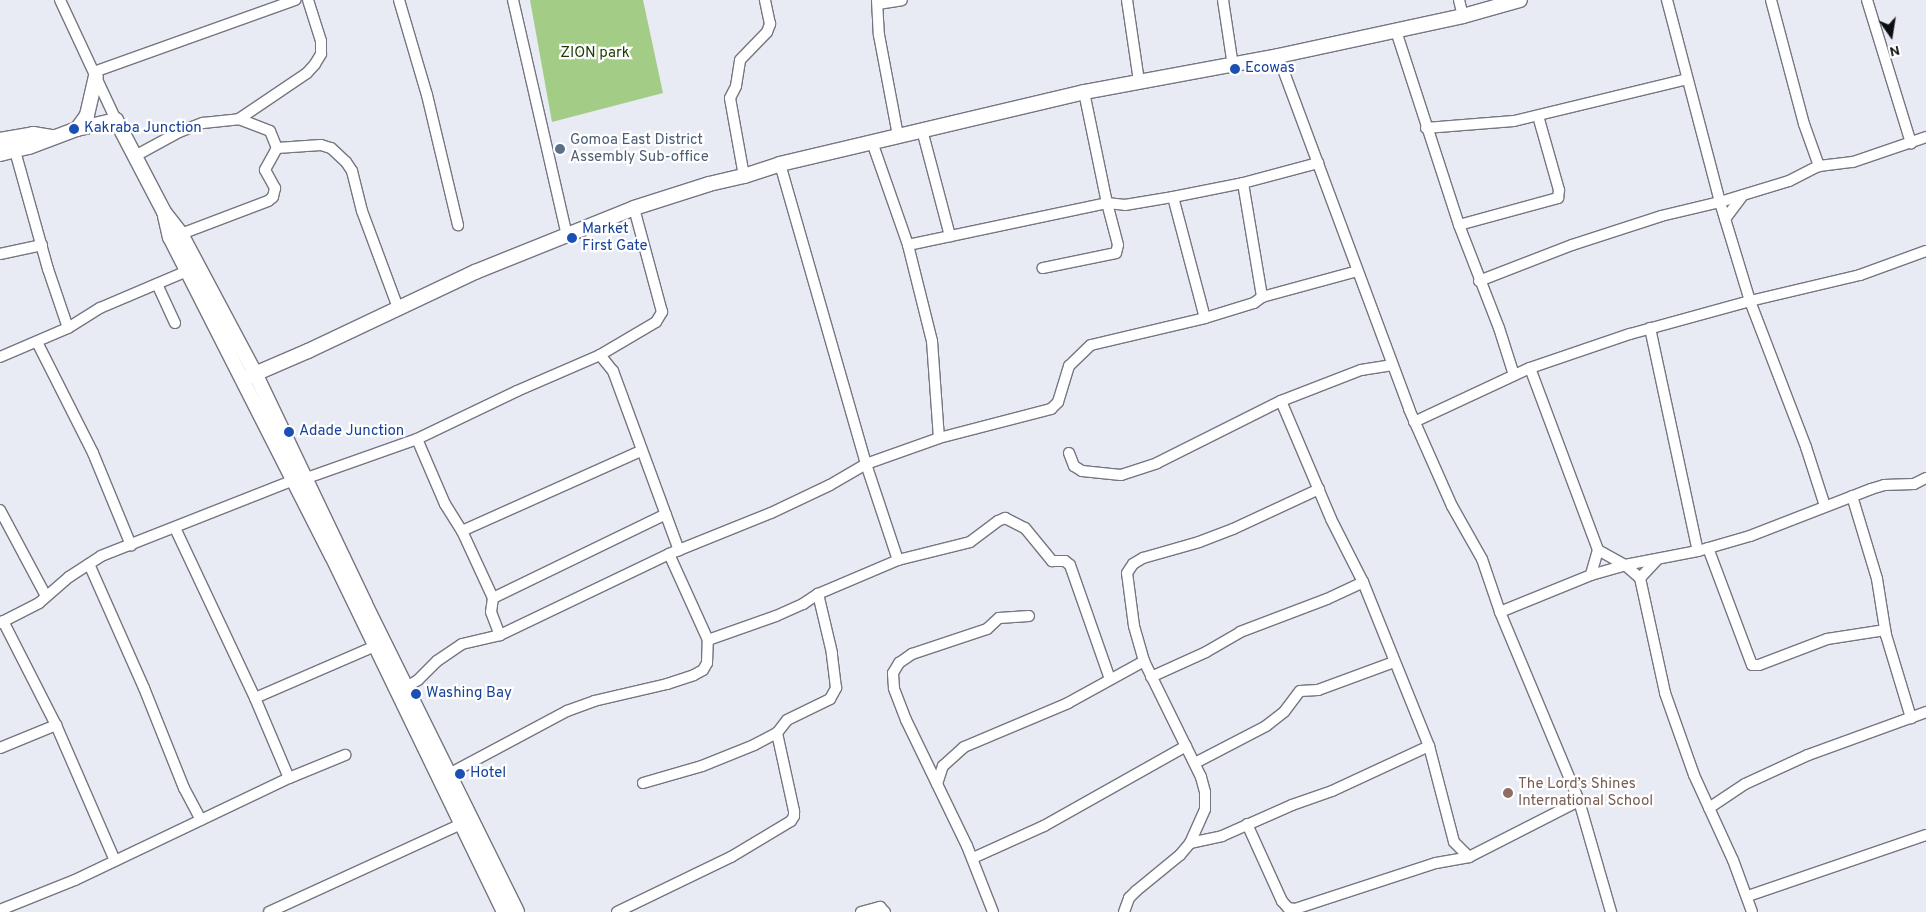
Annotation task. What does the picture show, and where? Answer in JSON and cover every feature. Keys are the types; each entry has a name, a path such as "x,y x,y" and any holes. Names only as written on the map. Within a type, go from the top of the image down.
{"street":[{"path":"60,0 116,120 164,212 181,234 299,480 374,646 466,822 517,912"},
{"path":"95,74 295,0"},
{"path":"135,156 178,132 204,123 238,118 307,74 320,54 321,41 308,0"},
{"path":"399,0 427,95 458,225"},
{"path":"513,0 568,235"},
{"path":"744,176 730,98 736,86 740,60 767,32 770,24 765,0"},
{"path":"898,136 879,35 877,2 902,0"},
{"path":"1127,0 1139,81"},
{"path":"1223,0 1233,66"},
{"path":"1459,0 1462,16"},
{"path":"249,376 308,351 475,272 634,208 709,184 744,176 780,164 1084,92 1233,66 1462,16 1520,0"},
{"path":"1668,0 1720,202 1750,301 1806,447 1825,506"},
{"path":"1771,0 1804,124 1819,166"},
{"path":"1867,0 1911,143"},
{"path":"1396,31 1458,224 1499,328 1514,375"},
{"path":"1278,56 1414,422 1452,506 1477,548 1500,612 1579,801 1611,912"},
{"path":"77,130 87,115 95,74"},
{"path":"1426,128 1498,123 1538,116 1687,79"},
{"path":"1043,268 1116,252 1118,245 1107,203 1084,92"},
{"path":"1458,224 1558,198 1559,190 1538,116"},
{"path":"238,118 270,131 277,148"},
{"path":"0,154 116,120"},
{"path":"922,130 950,236"},
{"path":"0,140 33,134 54,137"},
{"path":"1480,281 1572,245 1661,216 1720,202 1789,181 1819,166 1853,162 1926,137"},
{"path":"872,142 908,245 932,341 939,438"},
{"path":"277,148 321,145 331,148 346,162 352,171 362,211 398,308"},
{"path":"181,234 268,201 273,197 275,188 265,170 277,148"},
{"path":"15,151 68,328"},
{"path":"908,245 1107,203 1125,205 1243,183 1318,163"},
{"path":"780,164 866,464 898,560"},
{"path":"1243,183 1262,297"},
{"path":"1725,219 1743,195"},
{"path":"1173,197 1204,318"},
{"path":"115,861 56,725 2,622 24,612 101,556 299,480 417,439 517,391 600,356 656,322 662,312 634,208"},
{"path":"164,212 170,238 187,271 249,376"},
{"path":"0,254 42,245"},
{"path":"1414,422 1530,368 1650,328 1750,301 1860,275 1926,251"},
{"path":"0,357 68,328 100,308 187,271"},
{"path":"406,687 418,680 437,661 462,644 500,635 674,552 780,509 830,485 866,464 939,438 1056,406 1070,366 1091,345 1204,318 1254,303 1262,297 1358,271"},
{"path":"157,284 175,324"},
{"path":"1650,328 1703,550 1752,665 1759,665 1827,639 1884,630"},
{"path":"37,342 89,444 131,545"},
{"path":"449,774 567,711 594,701 667,684 694,675 703,670 707,663 708,640 674,552 666,514 641,451 613,371 600,356"},
{"path":"1069,452 1074,466 1082,471 1121,475 1157,463 1281,400 1361,370 1393,365"},
{"path":"1530,368 1598,550 1591,575"},
{"path":"1281,400 1331,519 1363,582 1429,746 1454,842 1469,857"},
{"path":"417,439 445,504 462,532 493,598 491,612 500,635"},
{"path":"462,532 641,451"},
{"path":"1500,612 1591,575 1625,565 1703,550 1750,536 1884,485 1914,484 1926,478"},
{"path":"299,480 449,774 466,822 504,912"},
{"path":"1124,912 1129,898 1180,855 1190,843 1205,810 1205,792 1194,764 1144,661 1134,626 1127,572 1133,564 1143,558 1199,542 1233,529 1319,489"},
{"path":"1852,496 1876,579 1884,630 1911,718"},
{"path":"0,510 46,596"},
{"path":"493,598 666,514"},
{"path":"708,640 776,616 818,594 898,560 970,542 1005,518 1013,520 1038,542 1052,561 1065,562 1070,565 1110,679"},
{"path":"175,528 255,698 289,778"},
{"path":"1598,550 1625,565 1640,578 1665,693 1694,775 1748,896 1752,912"},
{"path":"1640,578 1658,559"},
{"path":"89,564 136,670 184,788 201,820"},
{"path":"1151,677 1206,652 1240,632 1327,599 1363,582"},
{"path":"643,783 710,763 777,733 787,720 830,699 836,688 832,653 818,594"},
{"path":"993,912 973,858 906,720 894,688 893,673 899,663 912,654 987,629 999,618 1029,616"},
{"path":"255,698 374,646"},
{"path":"938,784 943,766 964,747 1068,704 1144,661"},
{"path":"1194,764 1266,726 1284,712 1300,691 1307,689 1318,690 1394,662"},
{"path":"1709,808 1745,784 1808,755 1926,712"},
{"path":"0,748 56,725"},
{"path":"617,912 731,857 791,821 794,811 777,733"},
{"path":"973,858 1044,826 1186,746"},
{"path":"1190,843 1209,840 1332,790 1429,746"},
{"path":"0,910 115,861 289,778 345,755"},
{"path":"928,764 943,766"},
{"path":"1247,824 1282,901 1288,908 1302,907 1436,862 1469,857 1579,801"},
{"path":"269,912 466,822"},
{"path":"1748,896 1926,835"},
{"path":"861,912 880,907 885,912"}],"green space":[{"name":"ZION park","path":"530,0 643,0 663,93 552,122"}],"place":[{"name":"Ecowas","path":"1235,69"},
{"name":"Kakraba Junction","path":"74,129"},
{"name":"Gomoa East District Assembly Sub-office","path":"560,149"},
{"name":"Market First Gate","path":"572,238"},
{"name":"Adade Junction","path":"289,432"},
{"name":"Washing Bay","path":"416,694"},
{"name":"Hotel","path":"460,774"},
{"name":"The Lord’s Shines International School","path":"1508,793"}]}
